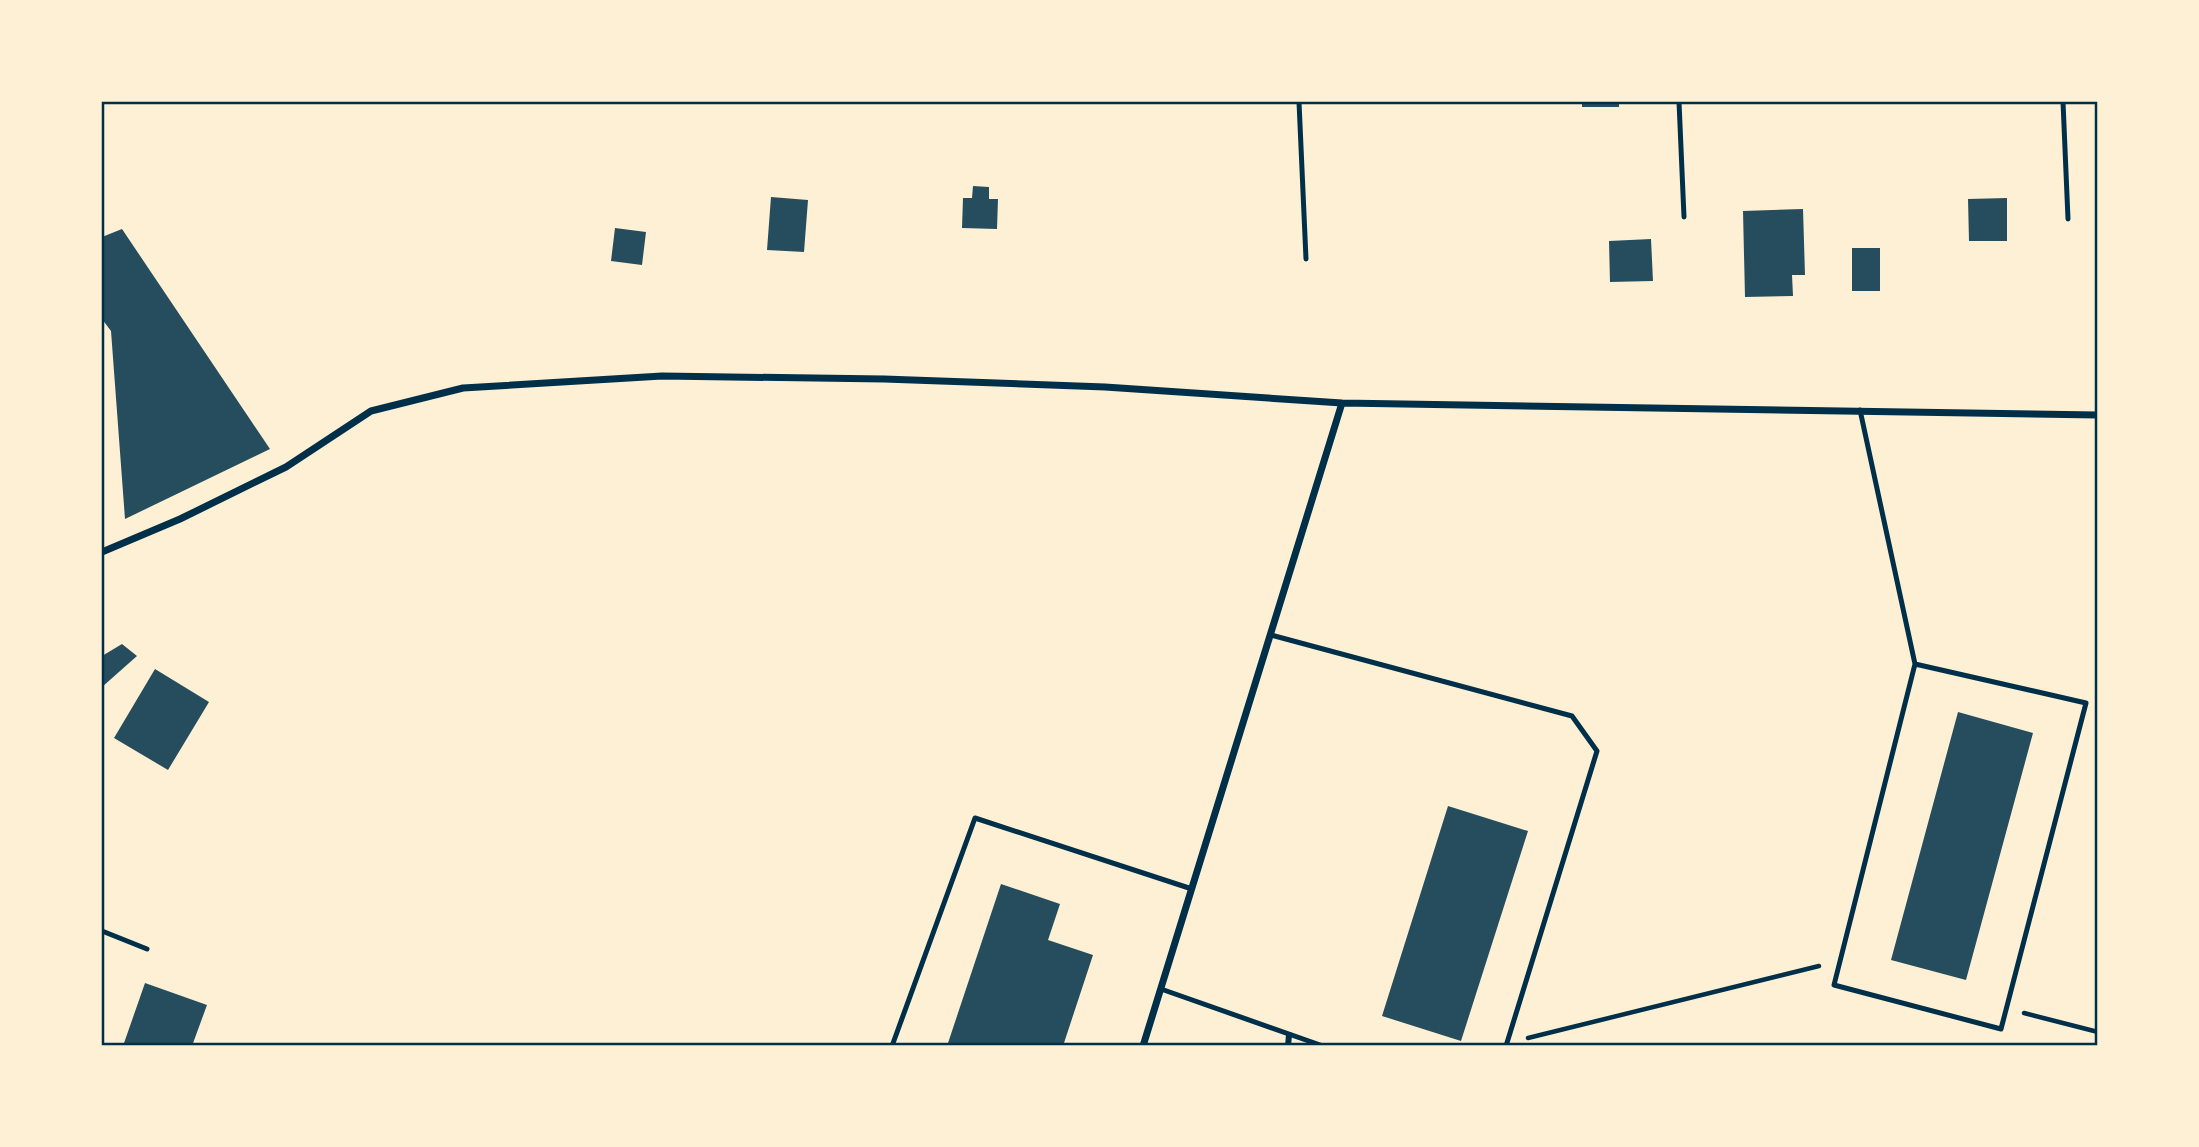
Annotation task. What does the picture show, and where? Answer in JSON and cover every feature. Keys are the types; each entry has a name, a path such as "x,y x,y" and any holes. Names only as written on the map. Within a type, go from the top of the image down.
{"street":[{"path":"102,552 180,519 286,467 371,411 463,388 662,376 884,379 1105,387 1342,403 2098,415"},
{"path":"1143,1045 1342,403"},
{"path":"1288,1045 1289,1035"}],"lane":[{"path":"1299,102 1306,259"},
{"path":"1679,102 1685,217"},
{"path":"2063,102 2068,219"},
{"path":"1860,410 1916,664 1834,985 2001,1029 2086,703 1916,664"},
{"path":"1270,635 1572,716 1597,751 1507,1044"},
{"path":"892,1045 975,818 1192,889"},
{"path":"102,931 147,949"},
{"path":"1161,989 1323,1045"}],"path":[{"path":"1507,1044 1840,961"},
{"path":"2007,1008 2098,1032"}],"building":[{"path":"1582,102 1619,102 1619,107 1582,107"},
{"path":"973,186 989,187 989,199 998,199 997,229 962,228 963,198 972,198"},
{"path":"771,197 808,200 804,252 767,250"},
{"path":"2007,198 2007,241 1969,241 1968,199"},
{"path":"1803,209 1805,275 1792,275 1793,296 1745,297 1743,211"},
{"path":"615,228 646,232 642,265 611,261"},
{"path":"122,229 270,449 125,519 111,331 102,319 102,237"},
{"path":"1651,239 1653,281 1610,282 1609,241"},
{"path":"1852,248 1880,248 1880,291 1852,291"},
{"path":"122,644 137,656 102,687 102,656"},
{"path":"155,669 209,702 168,770 114,738"},
{"path":"1958,712 2033,733 1966,980 1891,960"},
{"path":"1448,806 1528,831 1461,1041 1382,1016"},
{"path":"1001,884 1060,904 1048,940 1093,955 1063,1046 947,1046"},
{"path":"145,983 207,1005 192,1046 123,1046"}]}
